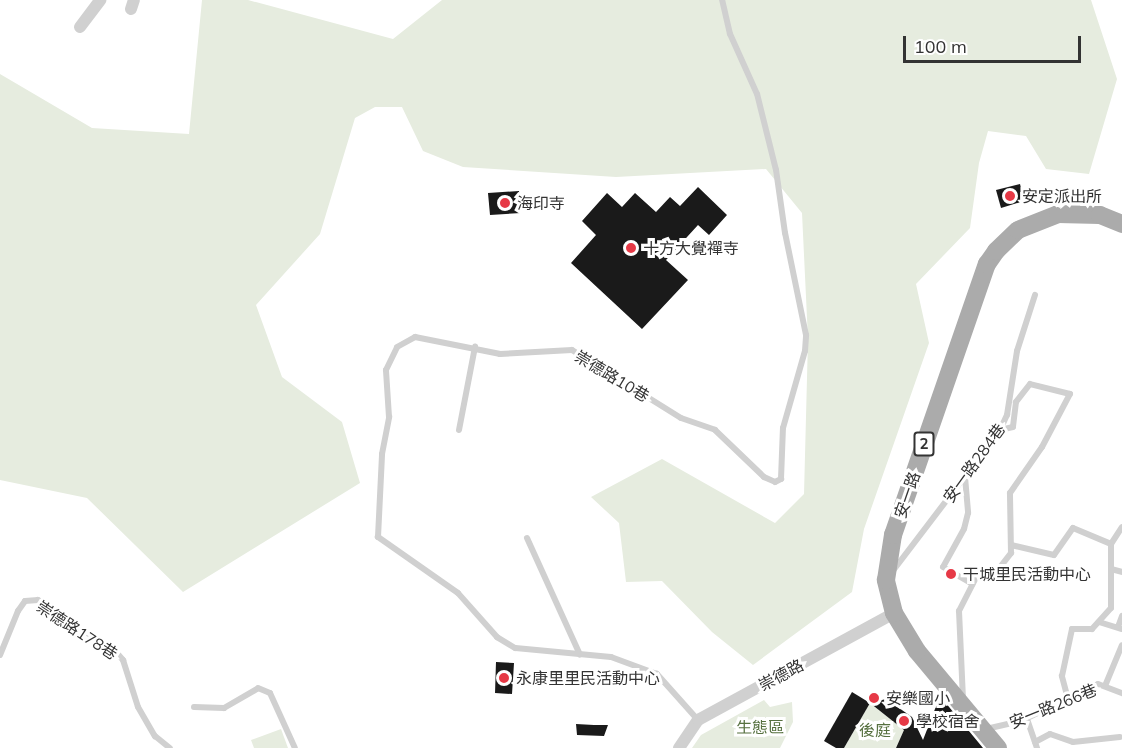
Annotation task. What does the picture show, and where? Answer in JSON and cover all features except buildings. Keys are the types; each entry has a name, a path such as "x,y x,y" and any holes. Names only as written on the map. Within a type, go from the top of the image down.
{"main road":[{"name":"安一路","path":"998,748 911,644 894,613 886,580 893,535 987,264 996,250 1005,238 1030,223 1058,214 1100,215 1122,224"}],"street":[{"path":"80,27 100,0"},
{"name":"崇德路","path":"679,748 698,720 894,613"}],"lane":[{"name":"崇德路10巷","path":"698,720 657,674 611,657 515,648 497,637 458,593 378,537 382,454 389,417 386,370 398,347 415,337 475,347 500,354 572,350 681,418 715,430 764,477 775,482 781,479 783,428 805,351 806,335 766,127 757,94 730,34 723,0"},
{"name":"安一路284巷","path":"886,580 1000,430 1007,415 1017,351 1035,295"},
{"path":"459,430 475,347"},
{"path":"963,706 959,611 977,576 997,571 1011,553 1010,493 1042,447 1070,394 1030,384 1016,402 1013,427 1000,430"},
{"path":"965,477 968,513 964,529 943,567 973,584"},
{"path":"1068,699 1062,676 1072,629 1092,629 1111,608 1112,544 1122,527"},
{"path":"1011,545 1054,555 1072,528 1112,544"},
{"path":"527,538 580,655"},
{"path":"1111,569 1122,572"},
{"name":"崇德路178巷","path":"0,655 18,611 25,601 38,600 116,652 123,660 138,707 155,736 170,748"},
{"path":"1099,622 1120,628 1122,616"},
{"path":"1105,686 1122,645"},
{"name":"安一路266巷","path":"984,730 1026,719 1098,684 1122,693"},
{"path":"194,707 224,708 258,688 270,693 295,748"},
{"path":"1026,719 1036,745 1050,734 1073,742 1120,738"},
{"path":"1100,740 1100,748"}],"green space":[{"path":"202,0 248,0 393,39 442,0 1091,0 1117,79 1089,174 1046,169 1026,136 988,131 979,163 970,228 916,284 929,343 864,529 852,592 753,665 712,632 662,581 626,582 619,523 591,497 662,459 775,523 804,494 808,339 802,213 766,169 616,177 463,167 423,151 402,107 375,107 355,118 320,234 256,305 282,377 342,422 360,483 183,592 87,498 0,480 0,74 92,128 189,134"},
{"name":"生態區","path":"764,700 770,707 792,702 793,722 780,748 692,748 701,735"},
{"name":"後庭","path":"870,703 904,730 896,748 844,748"},
{"path":"281,729 288,748 254,748 251,740"}],"place":[{"name":"安定派出所","path":"1010,196"},
{"name":"海印寺","path":"505,203"},
{"name":"十方大覺禪寺","path":"631,248"},
{"name":"干城里民活動中心","path":"951,574"},
{"name":"永康里里民活動中心","path":"504,678"},
{"name":"安樂國小","path":"874,698"},
{"name":"學校宿舍","path":"904,721"}]}
